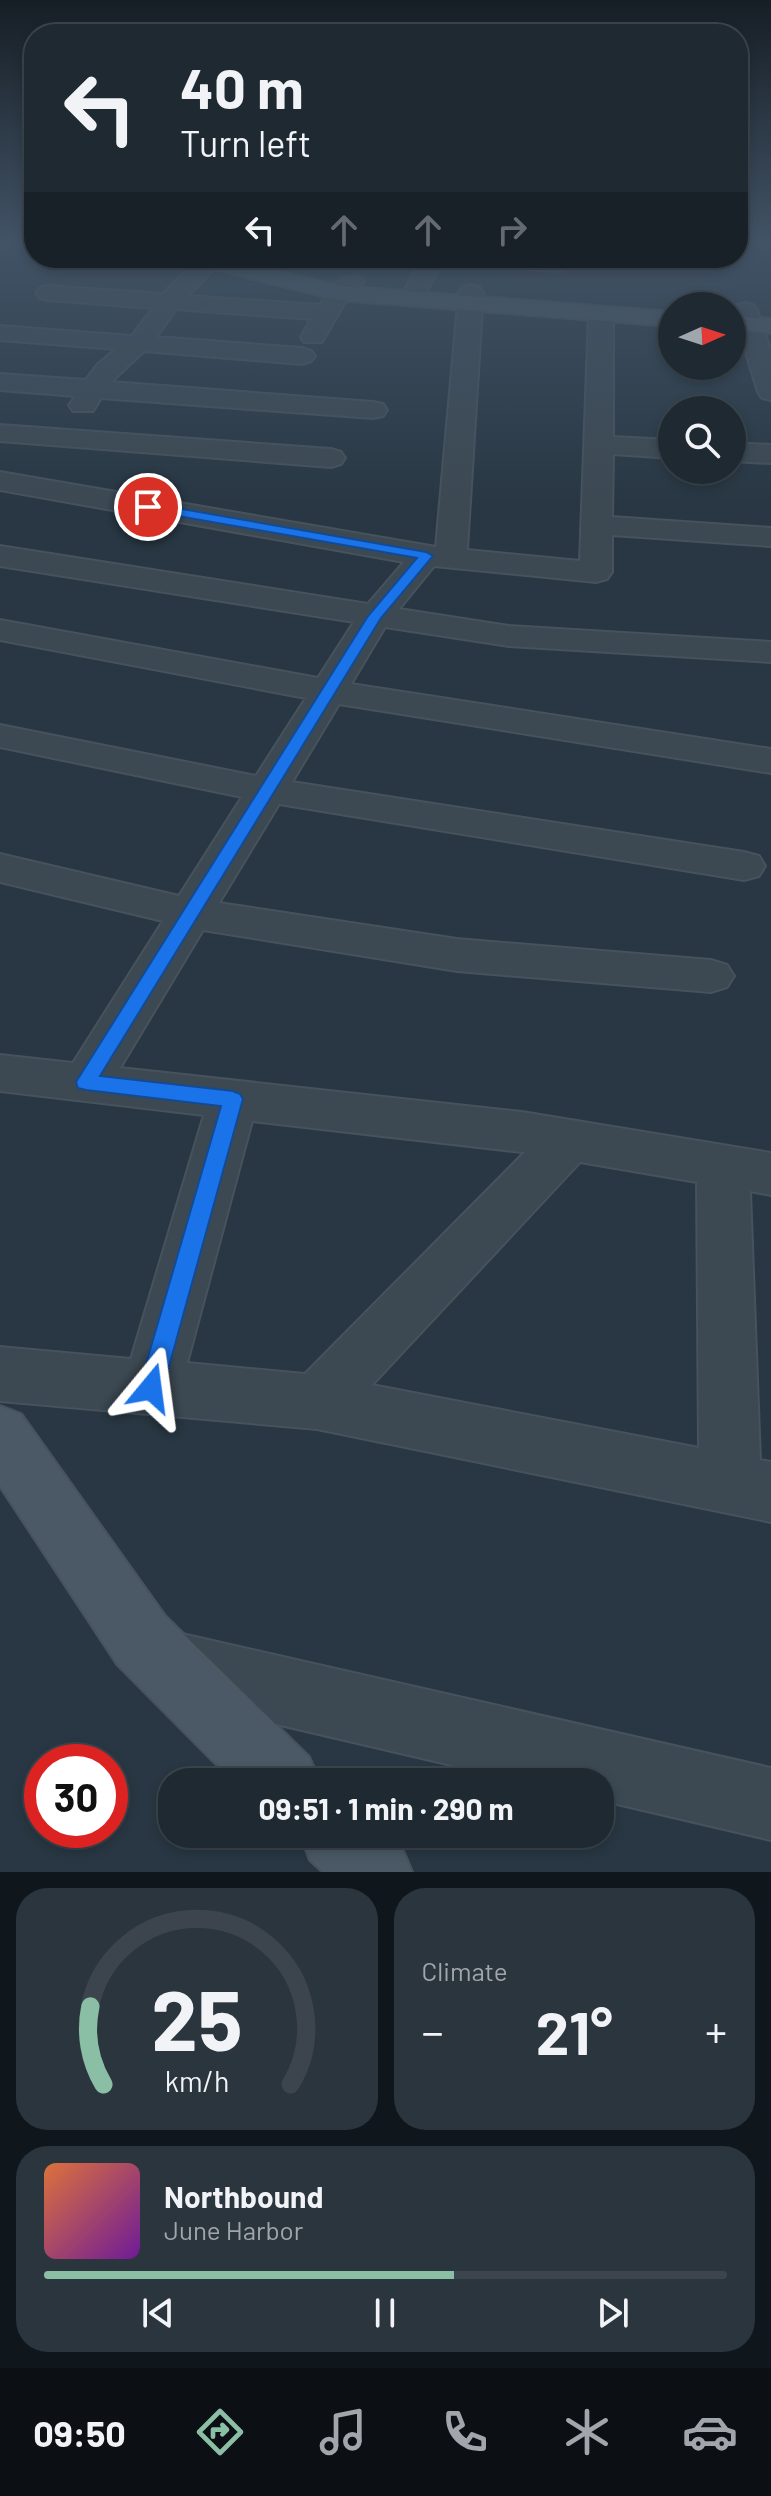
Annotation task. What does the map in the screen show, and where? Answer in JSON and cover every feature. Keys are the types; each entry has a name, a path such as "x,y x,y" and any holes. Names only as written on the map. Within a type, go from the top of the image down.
{"main road":[{"path":"0,1434 141,1640 270,1768"},
{"path":"350,1848 375,1872"}],"street":[{"path":"8,490 34,479 106,370 140,342 150,328"},
{"path":"243,452 319,328"},
{"path":"86,1082 375,616 439,557 465,328"},
{"path":"8,490 439,557 596,572 598,445 621,328"},
{"path":"753,328 770,388"},
{"path":"0,333 302,356"},
{"path":"0,382 373,410"},
{"path":"0,433 331,458"},
{"path":"598,445 658,448"},
{"path":"746,453 771,454"},
{"path":"598,525 771,537"},
{"path":"0,556 509,636 771,652"},
{"path":"0,630 328,691 771,761"},
{"path":"0,736 267,790 744,866"},
{"path":"0,868 191,913 457,955 711,976"},
{"path":"0,1073 569,1140 747,1170 750,1488 317,1402 0,1374"},
{"path":"151,1388 233,1099"},
{"path":"317,1402 569,1140"},
{"path":"164,1664 771,1804"}],"route":[{"path":"148,507 426,556 375,616 86,1082 233,1099 151,1388"}]}
